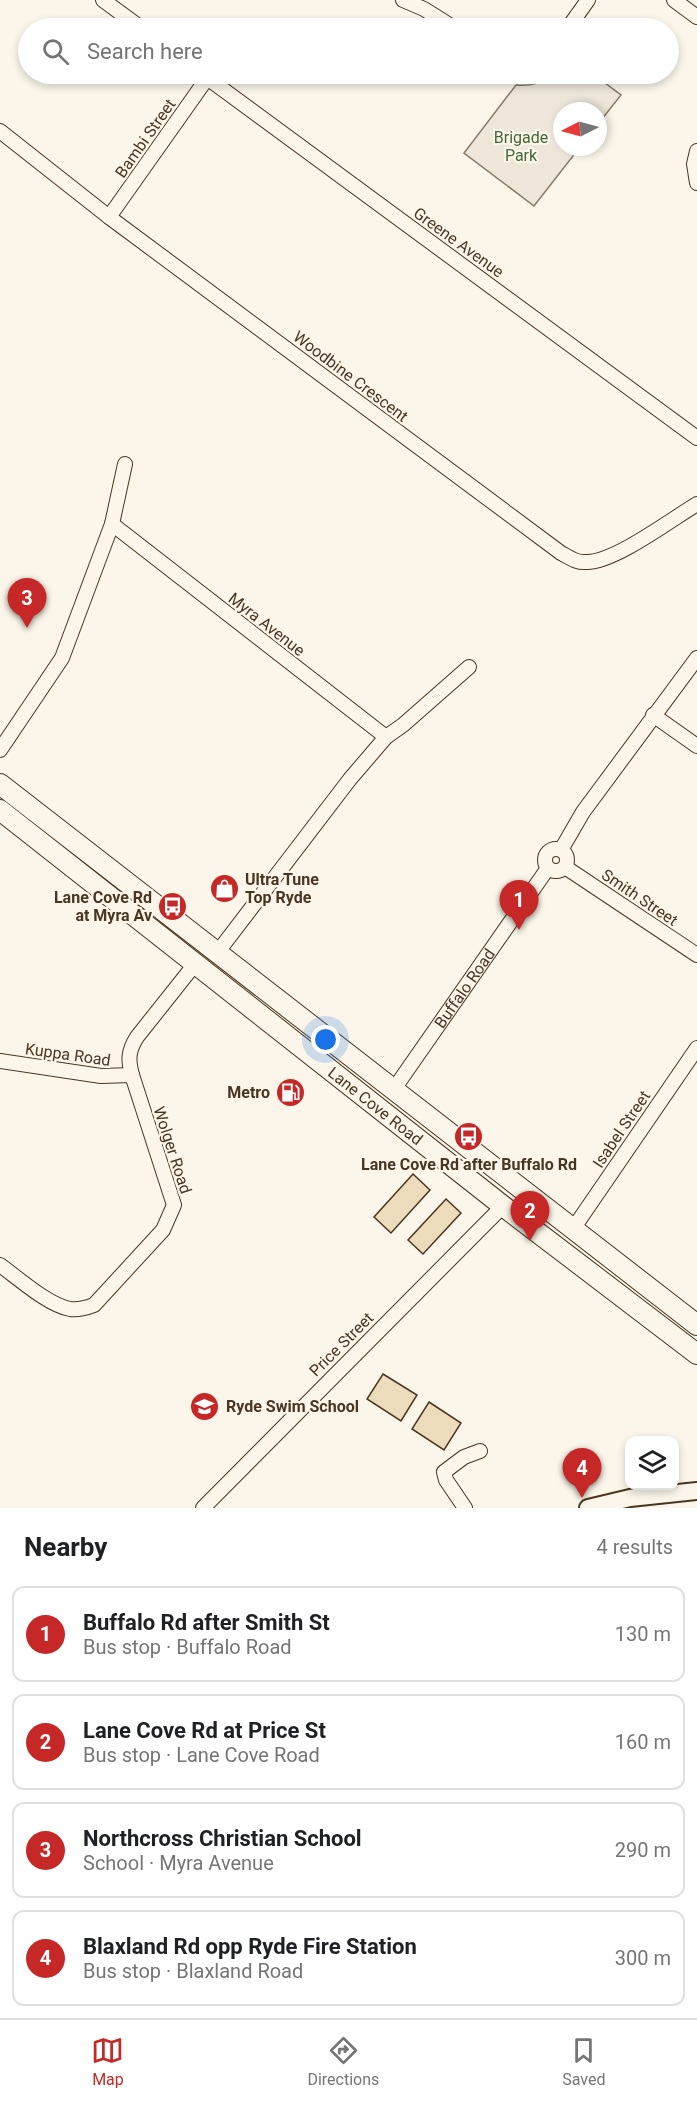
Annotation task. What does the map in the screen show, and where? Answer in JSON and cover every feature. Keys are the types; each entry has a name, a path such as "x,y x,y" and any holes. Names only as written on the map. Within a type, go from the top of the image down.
{"highway":[{"name":"Lane Cove Road","path":"0,784 697,1325"},
{"name":"Lane Cove Road","path":"0,810 504,1206 697,1354"},
{"name":"Buffalo Road","path":"380,1108 394,1089"}],"main road":[{"path":"588,1508 630,1498 697,1491"}],"street":[{"path":"103,0 127,18"},
{"path":"403,0 438,18"},
{"path":"575,18 588,0"},
{"path":"674,0 697,17"},
{"name":"Bambi Street","path":"109,217 199,84"},
{"name":"Greene Avenue","path":"217,84 697,438"},
{"name":"Woodbine Crescent","path":"0,131 109,217 561,554 587,562 599,561 632,544 697,504"},
{"path":"697,151 694,164 697,183"},
{"path":"0,750 62,658 112,524 125,464"},
{"name":"Myra Avenue","path":"112,524 386,737"},
{"path":"561,850 583,812 697,658"},
{"path":"218,953 350,779 386,737 469,667"},
{"path":"653,716 697,746"},
{"path":"550,850 561,850 566,855 565,867 555,872 544,862 545,855 550,850"},
{"name":"Smith Street","path":"565,867 697,955"},
{"name":"Buffalo Road","path":"394,1089 548,868"},
{"name":"Wolger Road","path":"0,1265 55,1303 69,1309 81,1309 94,1305 164,1230 174,1205 128,1058 130,1048 195,964"},
{"name":"Isabel Street","path":"573,1229 697,1048"},
{"name":"Kuppa Road","path":"0,1061 101,1076 132,1076"},
{"name":"Price Street","path":"203,1508 504,1206"},
{"path":"465,1508 446,1480 444,1472 464,1457 480,1451"}],"green space":[{"name":"Brigade Park","path":"606,84 621,95 607,113 607,102 553,102 553,156 573,156 534,206 464,153 516,85"}],"building":[{"path":"413,1174 430,1190 391,1233 374,1217"},
{"path":"446,1199 461,1213 423,1254 408,1240"},
{"path":"383,1374 417,1395 401,1421 367,1399"},
{"path":"429,1402 461,1423 444,1450 412,1429"}],"place":[{"name":"Northcross Christian School","path":"27,628"},
{"name":"Ultra Tune Top Ryde","path":"224,888"},
{"name":"Lane Cove Rd at Myra Av","path":"173,906"},
{"name":"Buffalo Rd after Smith St","path":"519,930"},
{"name":"Metro","path":"291,1092"},
{"name":"Lane Cove Rd after Buffalo Rd","path":"469,1136"},
{"name":"Lane Cove Rd at Price St","path":"530,1241"},
{"name":"Ryde Swim School","path":"205,1406"},
{"name":"Blaxland Rd opp Ryde Fire Station","path":"582,1498"}]}
